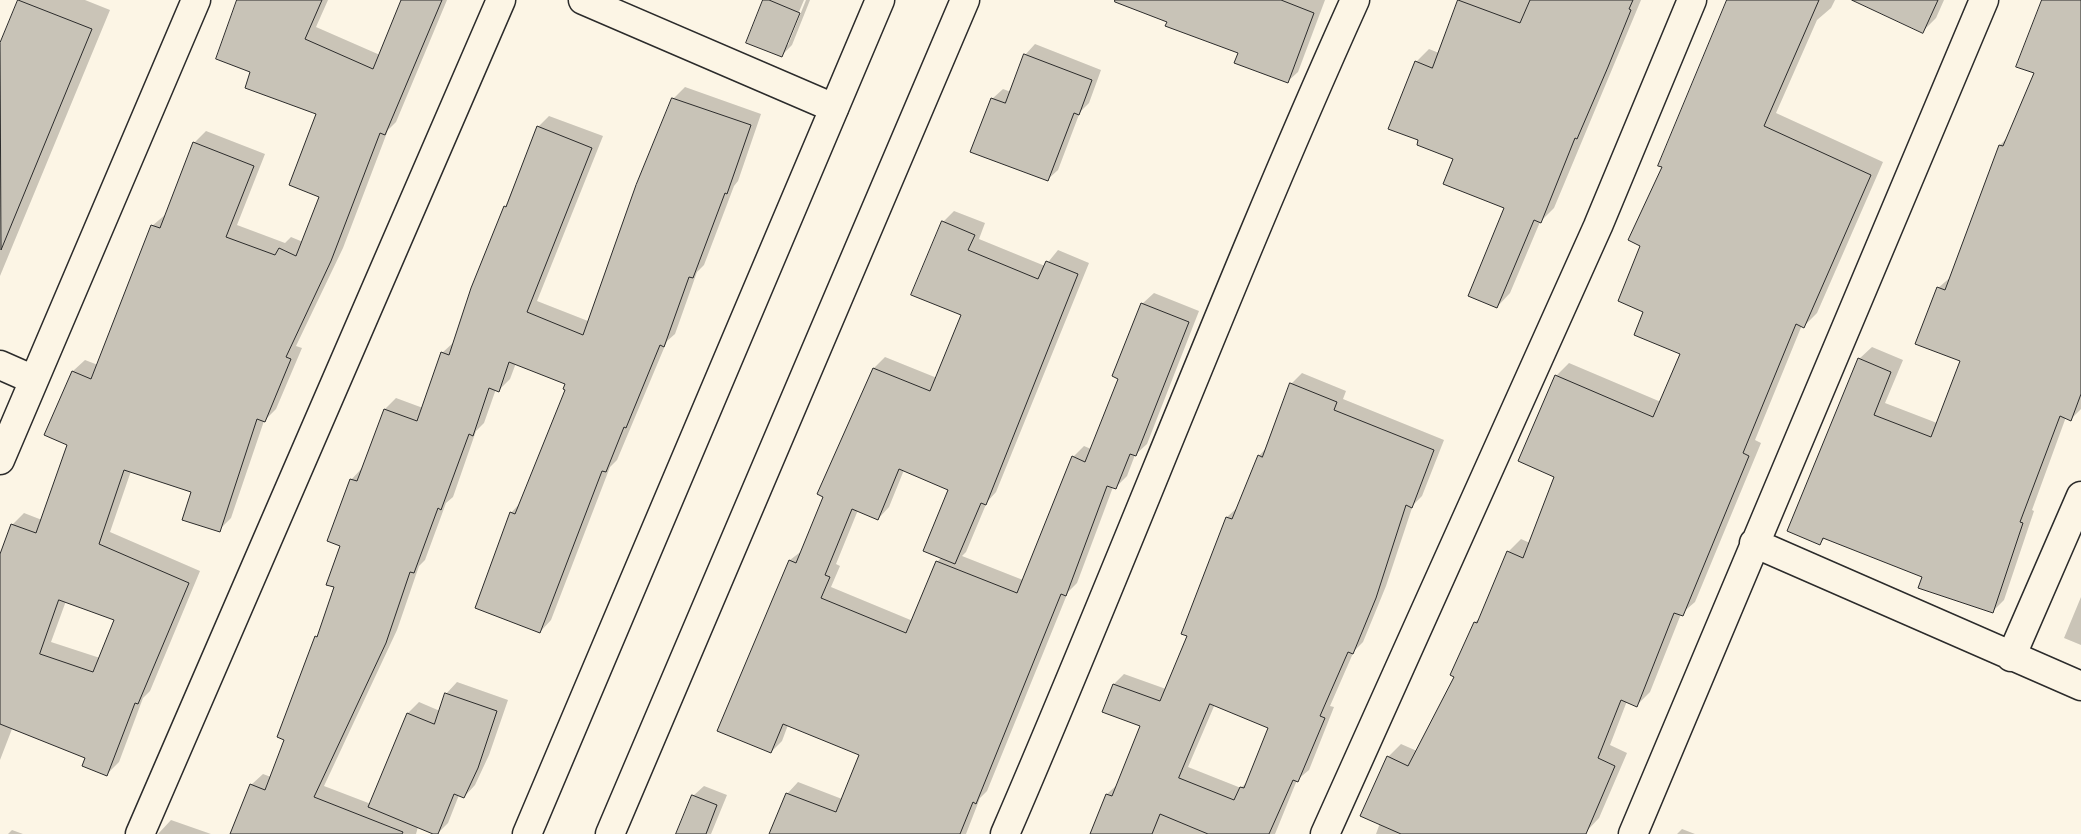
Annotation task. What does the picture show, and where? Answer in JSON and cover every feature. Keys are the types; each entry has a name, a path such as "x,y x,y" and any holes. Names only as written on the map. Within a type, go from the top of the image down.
{"street":[{"path":"0,460 196,0"},
{"path":"140,834 501,0"},
{"path":"583,0 834,108"},
{"path":"527,834 880,0"},
{"path":"610,834 965,0"},
{"path":"1005,834 1059,710 1294,135 1356,0"},
{"path":"1325,834 1598,226 1692,0"},
{"path":"1633,834 1984,0"},
{"path":"0,365 34,380"},
{"path":"2011,657 2081,496"},
{"path":"1754,543 2081,686"}],"building":[{"path":"18,0 92,29 1,250 0,43"},
{"path":"237,0 322,0 305,39 373,69 401,0 442,0 385,135 380,133 331,261 286,357 291,359 265,422 257,419 220,532 182,520 191,492 124,470 99,544 189,583 138,704 135,703 107,776 82,766 85,758 0,724 0,554 11,524 36,533 67,445 44,435 72,371 91,379 151,225 160,228 193,142 254,166 226,237 275,255 279,248 296,256 319,197 289,185 316,114 245,88 250,72 216,59","holes":["59,600 114,620 93,672 40,654"]},
{"path":"763,0 769,0 800,13 782,57 746,43"},
{"path":"1115,0 1281,0 1314,13 1288,83 1234,63 1238,53 1165,26 1167,22 1115,2"},
{"path":"1458,0 1520,23 1530,0 1633,0 1629,9 1631,10 1608,67 1577,139 1575,138 1541,223 1534,220 1497,308 1468,296 1504,208 1443,184 1453,159 1417,145 1418,140 1388,129 1415,61 1432,68"},
{"path":"1727,0 1819,0 1764,126 1871,175 1804,328 1796,324 1743,453 1749,456 1683,616 1674,613 1637,707 1621,700 1598,758 1615,766 1586,834 1401,834 1360,816 1387,756 1408,766 1454,677 1450,675 1474,622 1477,623 1507,551 1523,558 1554,477 1518,461 1555,375 1653,417 1680,354 1634,335 1643,312 1618,301 1640,246 1628,240 1662,167 1658,166"},
{"path":"1852,0 1938,0 1923,33"},
{"path":"2042,0 2081,0 2081,394 2071,421 2060,416 2020,522 2023,523 1993,613 1918,588 1922,577 1823,538 1820,545 1787,531 1858,358 1891,372 1874,415 1931,437 1960,361 1915,344 1937,287 1945,290 1999,145 2003,146 2034,73 2016,67"},
{"path":"1024,54 1092,80 1079,115 1074,113 1048,181 970,152 991,98 1005,103"},
{"path":"672,98 751,125 727,194 725,193 693,278 689,277 664,347 660,345 606,472 602,471 540,633 475,608 510,512 515,514 565,390 563,389 565,384 509,362 499,392 489,388 473,436 469,434 441,510 438,508 414,573 410,572 386,643 314,797 403,832 402,834 230,834 250,784 265,790 284,740 277,737 315,636 317,637 334,587 326,585 340,546 327,541 350,479 357,481 384,409 417,421 441,352 449,355 471,288 504,206 506,207 537,126 592,148 527,312 583,335 636,185"},
{"path":"942,221 975,235 968,250 1038,279 1046,261 1078,274 986,505 981,503 955,564 923,551 948,490 899,469 878,520 852,509 825,575 830,577 821,598 906,633 936,561 1017,593 1072,456 1085,462 1118,379 1112,376 1141,303 1189,322 1136,456 1130,454 1116,489 1107,486 1066,596 1061,594 976,804 973,802 960,834 769,834 786,793 836,812 859,755 783,724 771,753 717,731 789,560 796,563 823,497 817,494 873,368 930,391 961,315 911,295"},
{"path":"1290,383 1337,402 1334,410 1434,450 1412,508 1406,505 1376,598 1353,654 1348,652 1320,716 1325,718 1298,782 1293,780 1269,834 1208,834 1160,814 1152,834 1090,834 1106,794 1112,796 1140,726 1102,712 1113,684 1160,701 1187,636 1181,634 1226,517 1232,519 1258,455 1262,457","holes":["1210,704 1268,728 1244,788 1240,787 1234,800 1179,778"]},
{"path":"445,693 497,711 478,768 464,798 454,794 438,834 433,834 368,807 407,713 434,724"},
{"path":"692,795 717,805 706,834 676,834"}]}
